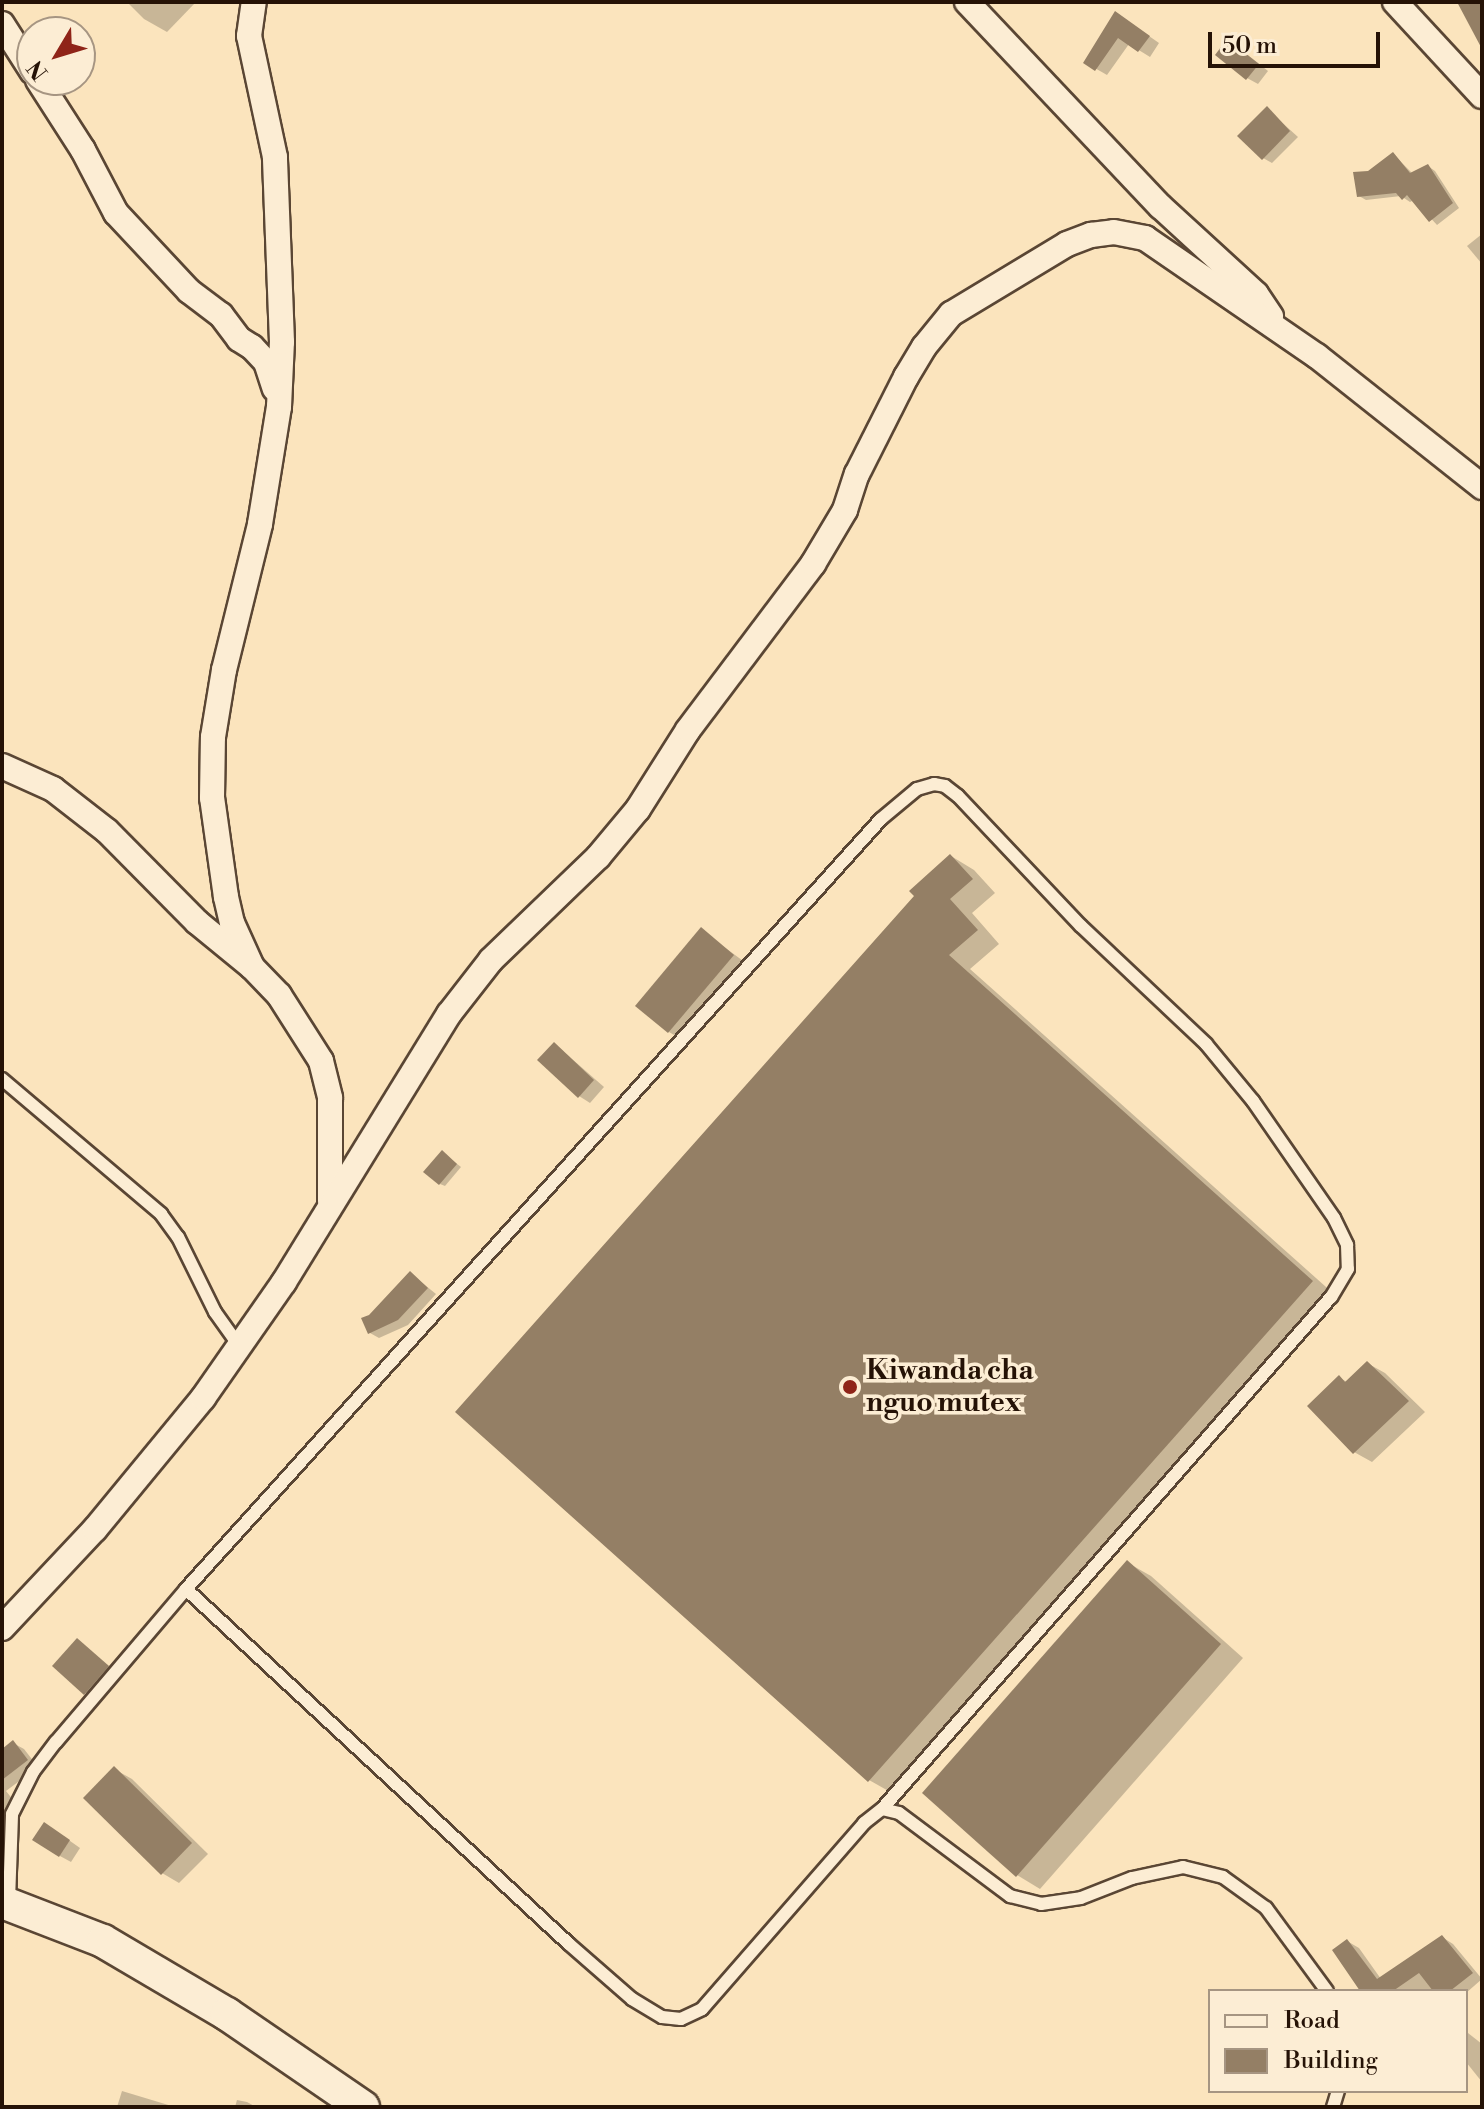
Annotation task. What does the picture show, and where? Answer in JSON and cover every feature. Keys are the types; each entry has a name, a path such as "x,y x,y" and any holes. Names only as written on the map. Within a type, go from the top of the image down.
{"street":[{"path":"252,967 232,923 214,831 213,737 224,670 260,524 279,407 282,328 275,157 249,36 254,2"},
{"path":"967,2 1160,206 1256,294 1281,331"},
{"path":"1395,2 1482,96"},
{"path":"2,24 16,46"},
{"path":"48,96 83,150 116,213 189,291 221,315 239,339 266,362 279,407"},
{"path":"2,1628 138,1480 240,1347 449,1014 491,960 598,857 638,809 688,730 813,564 845,510 857,474 906,377 924,347 951,314 1067,244 1091,235 1114,232 1145,238 1281,331 1482,487"},
{"path":"2,766 53,789 107,831 197,922 252,967 304,1029 321,1061 330,1098 330,1203"},
{"path":"5,1903 103,1941 227,2014 363,2107"}],"lane":[{"path":"5,1903 12,1814 22,1791 56,1742 186,1589 881,819 917,789 934,784 945,786 1081,926 1206,1044 1253,1101 1334,1218 1347,1245 1348,1269 1331,1297 882,1809 864,1823 702,2009 681,2019 662,2017 632,1999 186,1589"},
{"path":"2,1079 161,1214 178,1237 215,1312 240,1347"},
{"path":"882,1809 899,1813 1010,1896 1041,1904 1081,1898 1132,1878 1183,1867 1223,1877 1266,1908 1326,1989"}],"building":[{"path":"1457,2 1482,2 1482,49"},
{"path":"1115,11 1150,36 1138,52 1118,38 1095,71 1083,63"},
{"path":"1227,39 1259,64 1246,80 1215,55"},
{"path":"1267,106 1290,131 1262,160 1237,136"},
{"path":"1393,152 1410,173 1428,164 1453,203 1429,222 1407,195 1402,200 1396,193 1357,197 1353,172 1368,171"},
{"path":"950,854 973,879 950,899 978,930 949,955 1313,1281 868,1782 455,1412 914,896 909,891"},
{"path":"701,927 734,955 668,1033 635,1006"},
{"path":"554,1042 594,1080 578,1098 537,1060"},
{"path":"442,1150 457,1164 439,1185 423,1172"},
{"path":"410,1271 428,1288 398,1320 368,1334 361,1318 369,1315"},
{"path":"1367,1361 1409,1401 1353,1454 1307,1406 1339,1375 1345,1382"},
{"path":"1127,1560 1221,1644 1016,1877 922,1793"},
{"path":"77,1638 109,1666 84,1695 52,1666"},
{"path":"13,1740 28,1760 2,1780 2,1749"},
{"path":"114,1766 192,1843 161,1875 83,1798"},
{"path":"44,1822 70,1840 59,1857 32,1840"},
{"path":"1442,1935 1473,1973 1453,1989 1431,1989 1419,1973 1396,1989 1359,1989 1332,1950 1347,1939 1377,1979"}],"place":[{"name":"Kiwanda cha nguo mutex","path":"850,1387"}]}
